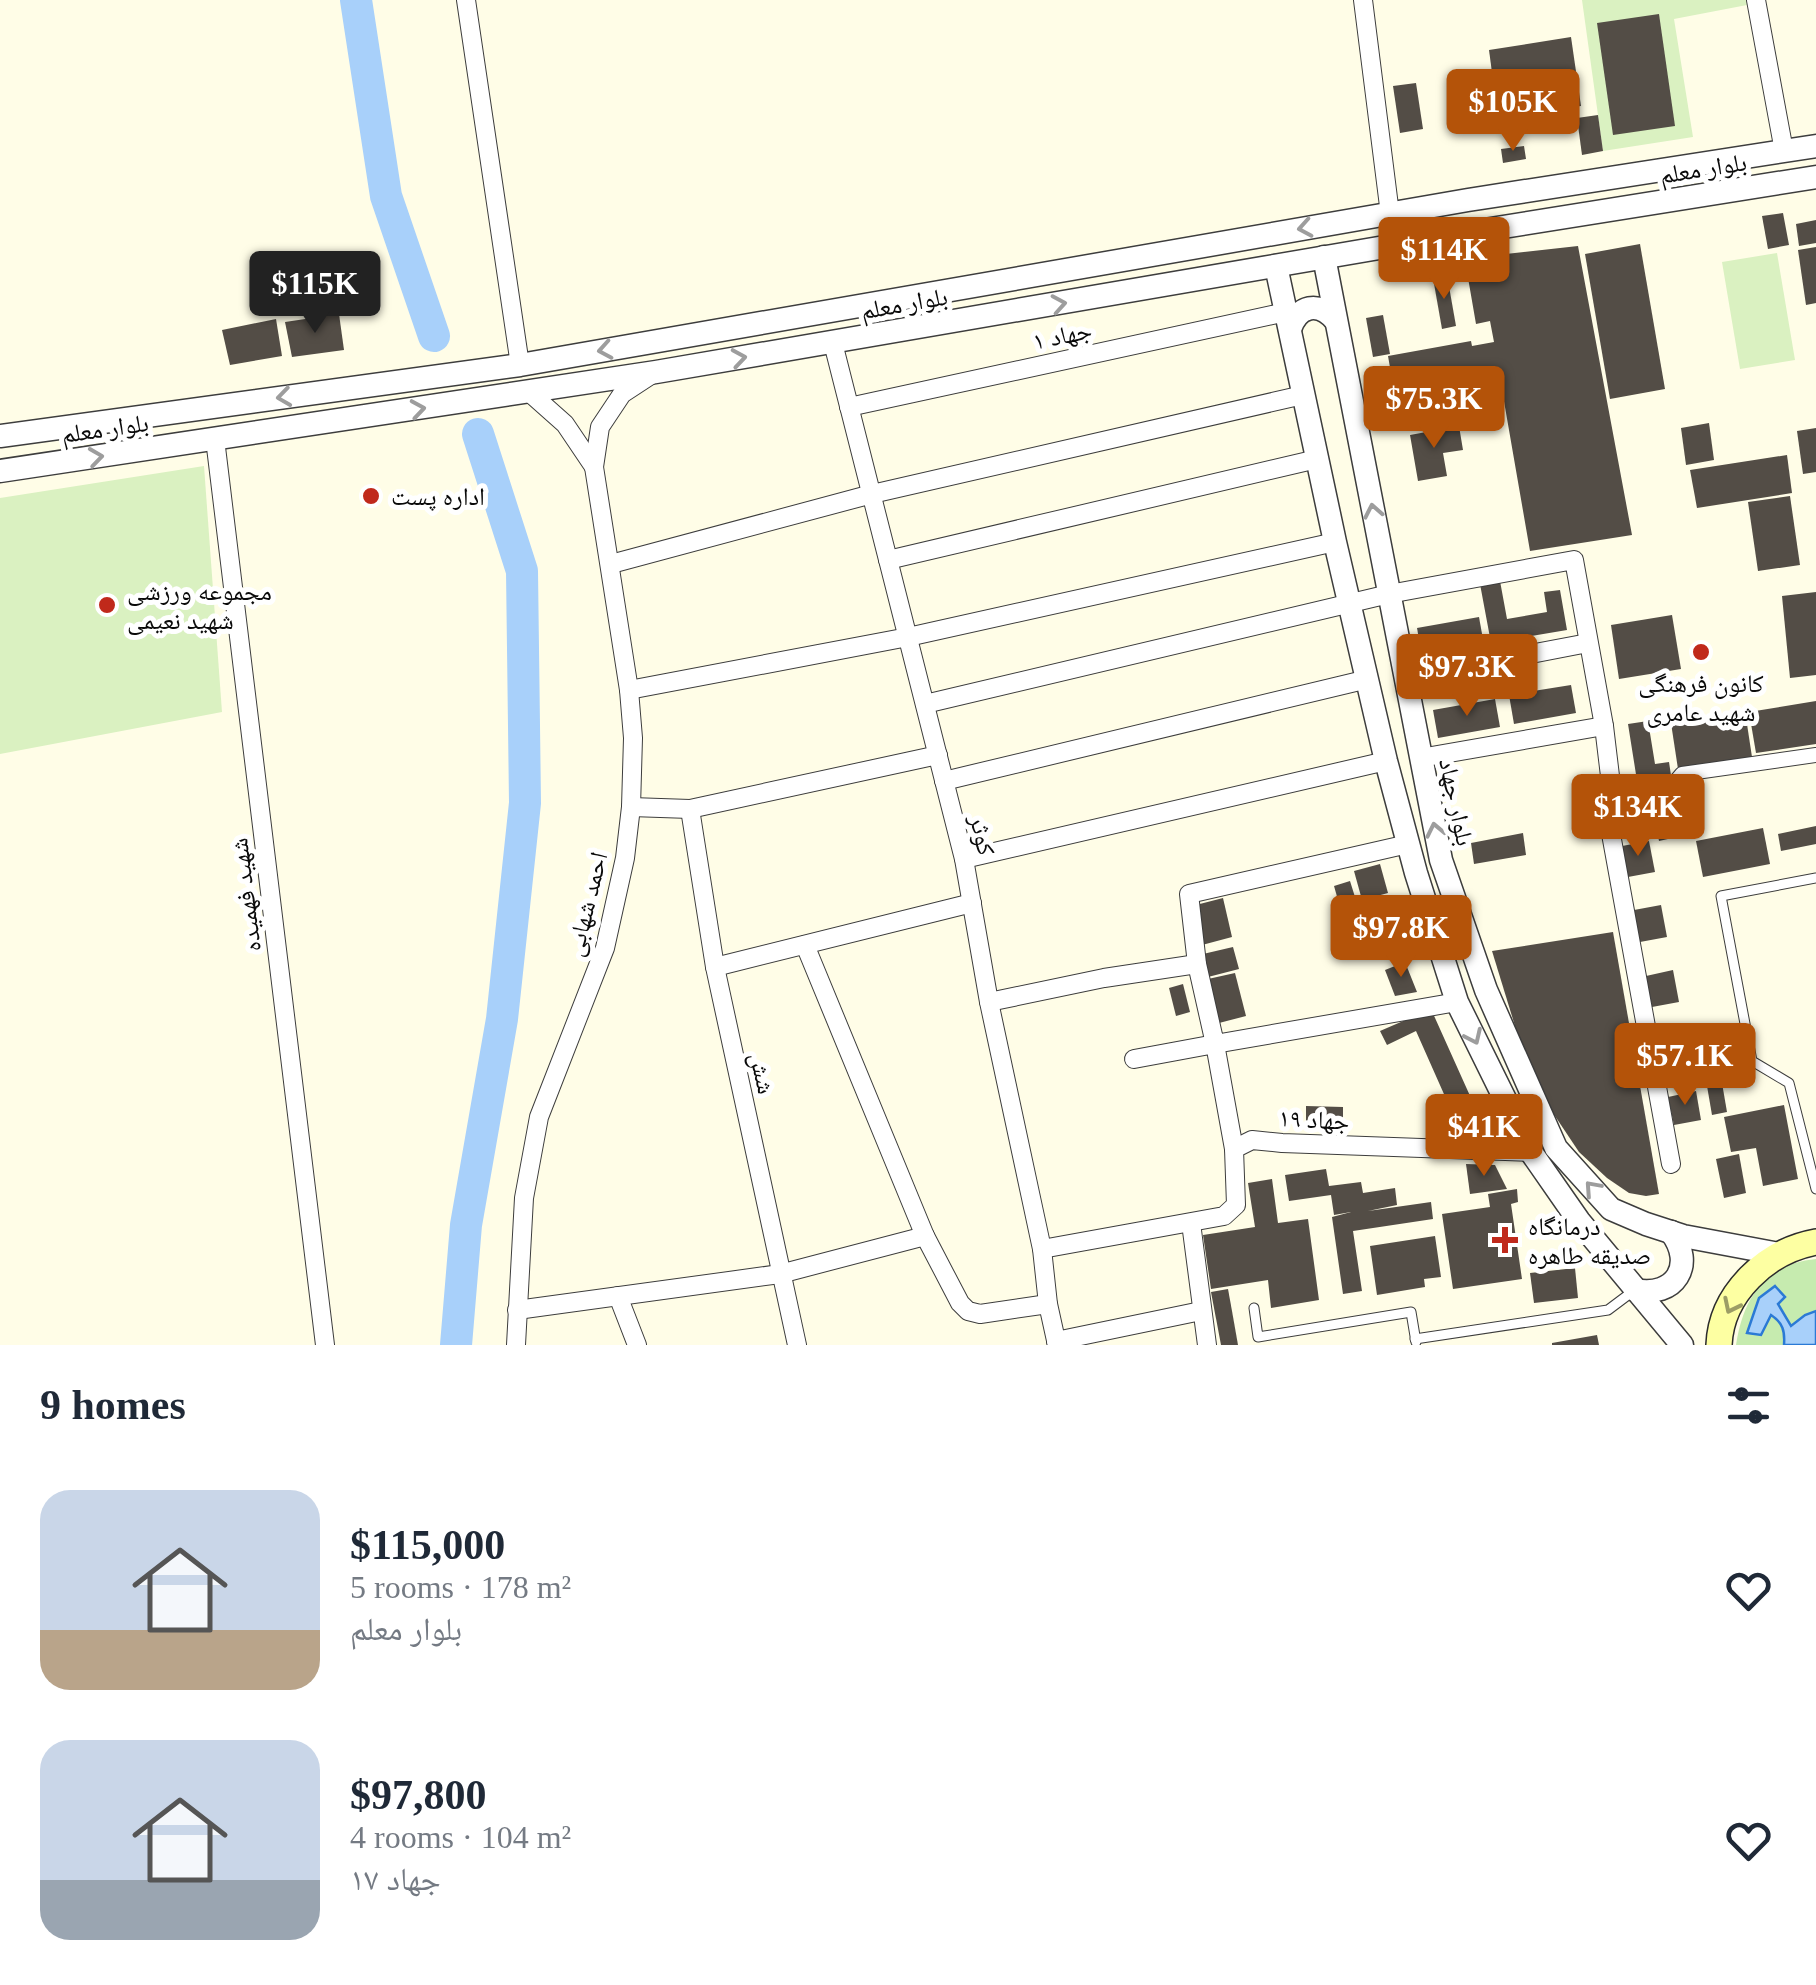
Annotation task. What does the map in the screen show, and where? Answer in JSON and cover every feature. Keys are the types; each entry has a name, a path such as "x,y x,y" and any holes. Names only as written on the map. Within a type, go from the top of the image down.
{"main road":[{"path":"1719,1345 1731,1302 1751,1274 1779,1254 1814,1242"}],"street":[{"path":"466,0 520,365"},
{"path":"1363,0 1390,214"},
{"path":"1756,0 1784,150"},
{"name":"بلوار معلم","path":"0,436 520,365 1390,214 1816,146"},
{"name":"بلوار معلم","path":"0,471 656,372 1816,177"},
{"name":"بلوار جهاد","path":"1324,258 1441,860 1480,972 1556,1148 1611,1209 1671,1232 1779,1254"},
{"path":"1276,266 1386,762 1457,1002 1531,1152 1579,1222 1682,1345"},
{"path":"1006,279 1012,312"},
{"path":"1288,320 1303,309 1316,307 1335,320"},
{"name":"جهاد ۱","path":"850,407 1288,320"},
{"name":"کوثر","path":"833,343 964,859 989,1002 1042,1249 1057,1343"},
{"name":"احمد شهابی","path":"516,1345 524,1198 540,1118 605,948 625,858 631,807 633,738 629,690 594,466 600,427 622,394 656,372"},
{"name":"احمد شهابی","path":"528,392 564,424 594,466"},
{"path":"610,564 872,494 1304,395"},
{"name":"شهید فهمیده","path":"216,439 325,1345"},
{"path":"888,560 1317,459"},
{"path":"629,690 908,637 1336,542"},
{"path":"925,704 1389,594 1574,560 1604,726 1613,801 1611,834 1671,1164"},
{"path":"1405,678 1588,642"},
{"path":"944,781 1368,679"},
{"path":"1420,758 1604,726"},
{"path":"631,807 690,809 938,755"},
{"path":"1613,801 1665,794 1682,774 1816,755"},
{"path":"964,859 1386,762"},
{"name":"شش","path":"690,809 715,967 797,1345"},
{"path":"1042,1249 1224,1216 1236,1206 1234,1149 1197,964 1189,894 1408,844"},
{"path":"715,967 972,903"},
{"path":"805,944 925,1236 960,1303 968,1312 980,1314 1048,1304"},
{"path":"989,1002 1197,964"},
{"path":"1134,1059 1457,1002"},
{"name":"جهاد ۱۹","path":"1234,1149 1252,1140 1531,1152"},
{"path":"1192,1222 1206,1345"},
{"path":"1635,1290 1662,1290 1681,1271 1680,1244 1671,1232"},
{"path":"516,1310 780,1274 925,1236"},
{"path":"618,1296 637,1345"},
{"path":"1057,1343 1201,1311"}],"lane":[{"path":"1816,878 1720,896 1752,1061 1789,1083 1816,1189"},
{"path":"1804,1144 1816,1140"},
{"path":"1254,1308 1258,1337 1411,1312 1416,1342 1608,1310 1635,1290"}],"green space":[{"path":"1582,0 1746,0 1747,5 1674,19 1693,137 1603,151"},
{"path":"1777,253 1795,360 1740,369 1722,262"},
{"name":"مجموعه ورزشی شهید نعیمی","path":"204,466 222,712 0,754 0,498"},
{"path":"1816,1259 1816,1345 1736,1345 1744,1312 1760,1286 1783,1268"}],"water":[{"path":"1775,1286 1785,1297 1778,1304 1791,1326 1816,1311 1816,1345 1784,1345 1782,1328 1771,1315 1761,1335 1747,1333 1759,1298"}],"building":[{"path":"1659,14 1675,126 1613,135 1597,23"},
{"path":"1571,37 1581,106 1498,118 1489,50"},
{"path":"1416,83 1423,129 1400,133 1393,86"},
{"path":"1598,115 1603,151 1582,155 1577,118"},
{"path":"1524,146 1526,159 1503,163 1501,149"},
{"path":"1783,213 1789,245 1768,249 1762,216"},
{"path":"1816,220 1816,243 1799,246 1796,224"},
{"path":"1640,244 1665,389 1610,399 1585,254"},
{"path":"1578,246 1632,535 1530,551 1501,384 1396,402 1388,356 1471,341 1472,346 1494,342 1490,321 1476,324 1467,272 1481,269 1479,257"},
{"path":"1816,247 1816,303 1806,305 1798,250"},
{"path":"1447,275 1456,326 1442,329 1433,278"},
{"path":"339,314 344,350 292,357 285,322"},
{"path":"1383,315 1390,354 1373,357 1366,318"},
{"path":"276,319 282,356 230,365 222,330"},
{"path":"1455,395 1459,417 1428,423 1424,401"},
{"path":"1709,423 1714,460 1686,465 1681,428"},
{"path":"1459,426 1463,450 1443,453 1447,476 1418,481 1410,435"},
{"path":"1816,428 1816,472 1803,474 1797,431"},
{"path":"1787,455 1792,493 1697,508 1690,470"},
{"path":"1790,496 1800,565 1758,571 1748,502"},
{"path":"1500,581 1507,619 1547,612 1544,592 1560,590 1567,630 1491,643 1480,584"},
{"path":"1816,592 1816,675 1790,678 1782,596"},
{"path":"1672,615 1681,669 1619,679 1611,625"},
{"path":"1479,617 1484,645 1422,656 1417,628"},
{"path":"1571,685 1576,713 1514,724 1509,695"},
{"path":"1495,699 1500,727 1438,738 1433,710"},
{"path":"1816,701 1816,744 1756,753 1749,712"},
{"path":"1745,711 1752,757 1678,769 1671,723"},
{"path":"1648,721 1655,764 1669,762 1672,782 1638,787 1628,724"},
{"path":"1684,802 1690,834 1659,841 1652,808"},
{"path":"1816,826 1816,844 1781,851 1778,834"},
{"path":"1763,828 1770,864 1703,877 1696,841"},
{"path":"1523,833 1526,855 1474,864 1471,843"},
{"path":"1649,841 1655,872 1628,877 1622,846"},
{"path":"1380,864 1388,893 1362,900 1354,871"},
{"path":"1350,881 1361,916 1344,921 1334,886"},
{"path":"1223,898 1232,937 1202,945 1192,906"},
{"path":"1661,905 1667,937 1640,942 1634,910"},
{"path":"1389,907 1403,947 1380,955 1366,915"},
{"path":"1613,932 1659,1194 1646,1196 1629,1193 1607,1178 1579,1152 1551,1110 1519,1039 1492,951"},
{"path":"1233,947 1239,969 1208,977 1203,954"},
{"path":"1405,962 1417,992 1395,996 1385,970"},
{"path":"1673,970 1679,1002 1652,1007 1646,976"},
{"path":"1235,973 1246,1016 1219,1023 1208,979"},
{"path":"1183,984 1190,1012 1176,1016 1169,988"},
{"path":"1431,1009 1484,1127 1463,1137 1416,1031 1387,1045 1380,1031"},
{"path":"1686,1041 1692,1070 1664,1076 1659,1046"},
{"path":"1722,1083 1727,1112 1712,1115 1707,1086"},
{"path":"1696,1091 1701,1120 1674,1125 1668,1097"},
{"path":"1784,1105 1798,1179 1763,1186 1756,1148 1731,1152 1724,1117"},
{"path":"1306,1106 1343,1107 1343,1131 1306,1131"},
{"path":"1739,1154 1746,1193 1724,1198 1716,1159"},
{"path":"1466,1164 1495,1165 1507,1189 1470,1194"},
{"path":"1326,1169 1329,1186 1361,1182 1363,1193 1395,1188 1397,1205 1368,1211 1431,1202 1433,1219 1353,1231 1362,1291 1343,1294 1332,1217 1351,1212 1334,1215 1331,1195 1289,1201 1285,1175"},
{"path":"1272,1179 1278,1223 1308,1219 1319,1300 1271,1308 1268,1280 1211,1289 1203,1235 1255,1227 1248,1183"},
{"path":"1517,1189 1518,1202 1511,1204 1522,1279 1453,1289 1442,1214 1490,1207 1488,1194"},
{"path":"1435,1236 1441,1277 1424,1279 1425,1287 1377,1295 1370,1246"},
{"path":"1575,1268 1578,1298 1534,1303 1530,1273"},
{"path":"1228,1289 1238,1345 1221,1345 1211,1292"},
{"path":"1597,1335 1599,1345 1552,1345 1552,1343"}],"waterway":[{"path":"356,0 386,196 434,336"},
{"path":"456,1345 466,1225 502,1019 525,803 522,571 478,434"}],"place":[{"name":"اداره پست","path":"371,496"},
{"name":"مجموعه ورزشی شهید نعیمی","path":"107,605"},
{"name":"کانون فرهنگی شهید عامری","path":"1701,652"},
{"name":"درمانگاه صدیقه طاهره","path":"1505,1240"}]}
